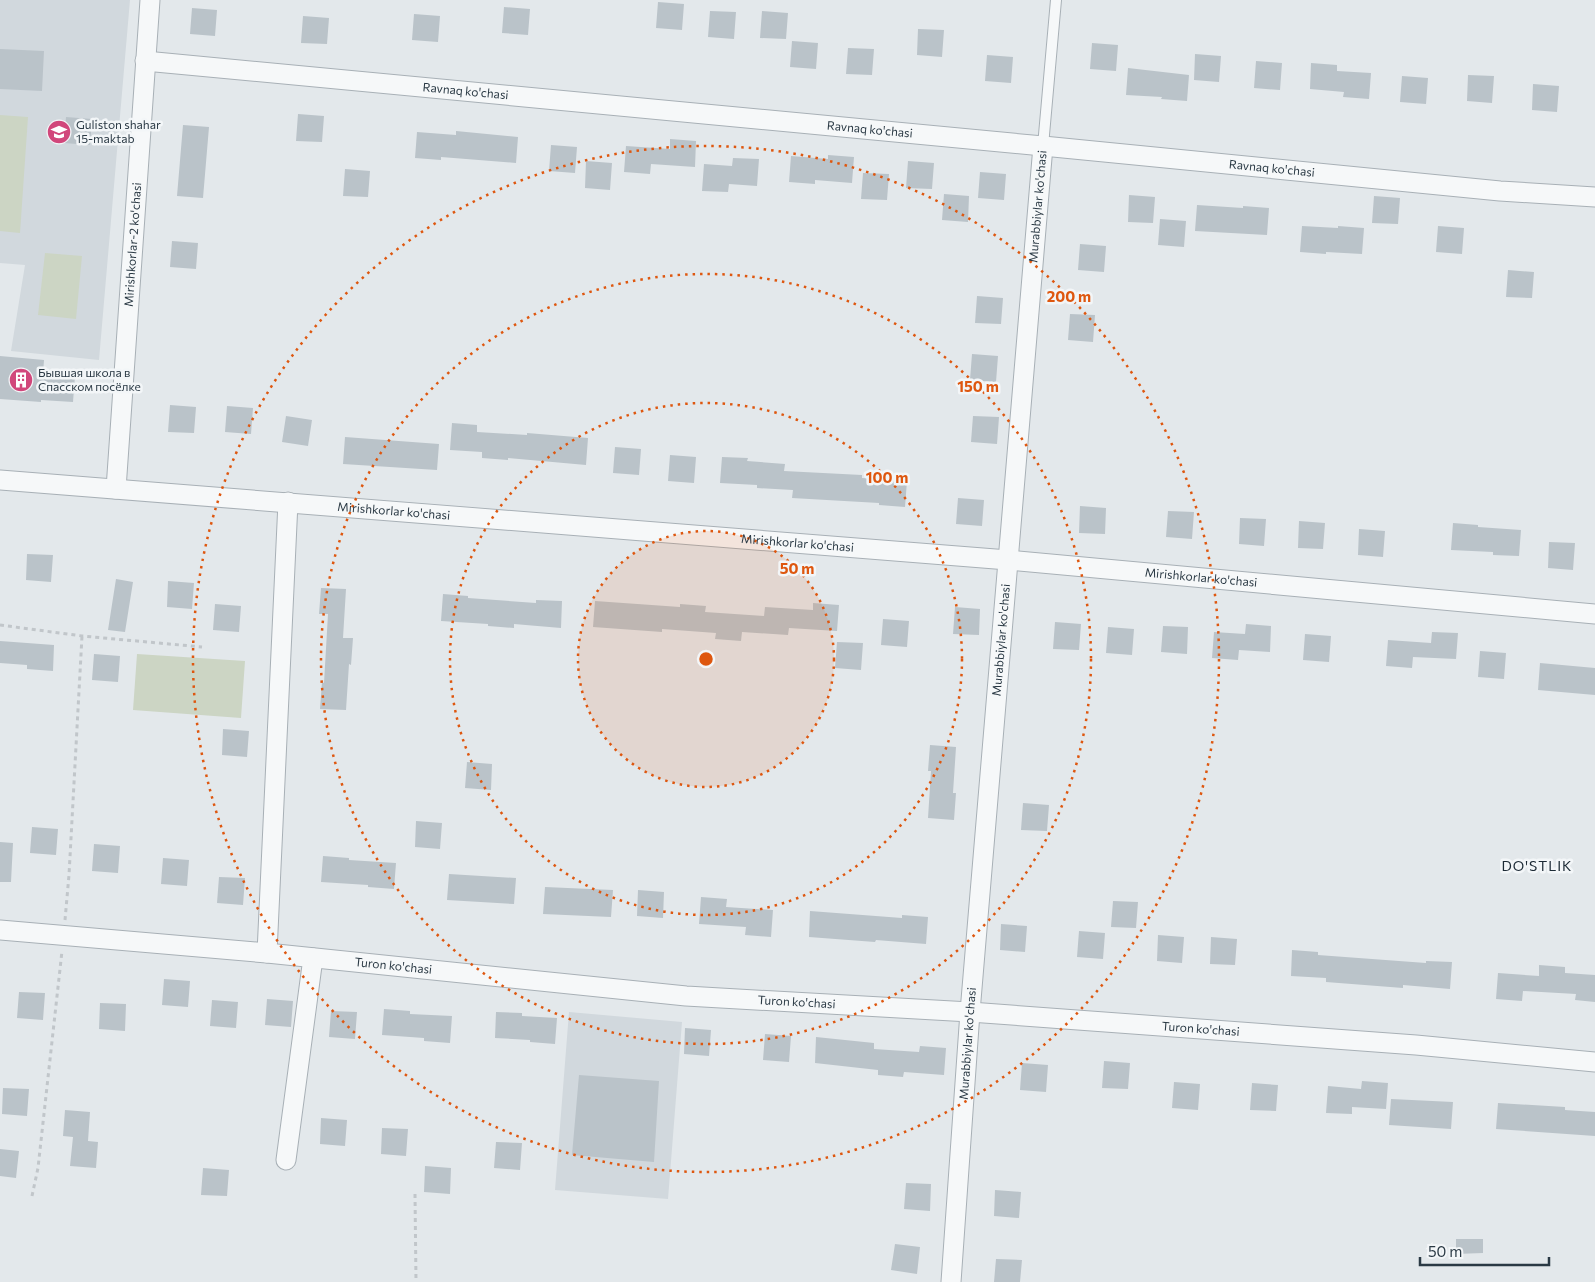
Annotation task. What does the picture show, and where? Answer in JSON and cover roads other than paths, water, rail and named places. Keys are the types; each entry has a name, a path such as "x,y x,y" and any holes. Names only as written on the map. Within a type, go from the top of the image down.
{"street":[{"name":"Mirishkorlar-2 ko'chasi","path":"116,489 150,0"},
{"name":"Ravnaq ko'chasi","path":"145,61 1500,191 1595,197"},
{"name":"Murabbiylar ko'chasi","path":"951,1282 970,1012 1043,146"},
{"name":"Mirishkorlar ko'chasi","path":"0,480 1008,560 1595,614"},
{"path":"267,953 288,502"},
{"name":"Turon ko'chasi","path":"0,930 267,953 686,996 970,1012 1416,1045 1595,1062"},
{"path":"286,1160 314,958"}],"lane":[{"name":"Murabbiylar ko'chasi","path":"1043,146 1056,0"}],"place":[{"name":"Guliston shahar 15-maktab","path":"59,132"},
{"name":"Бывшая школа в Спасском посёлке","path":"21,380"}],"district":[{"name":"DO'STLIK","path":"1537,866"}]}
